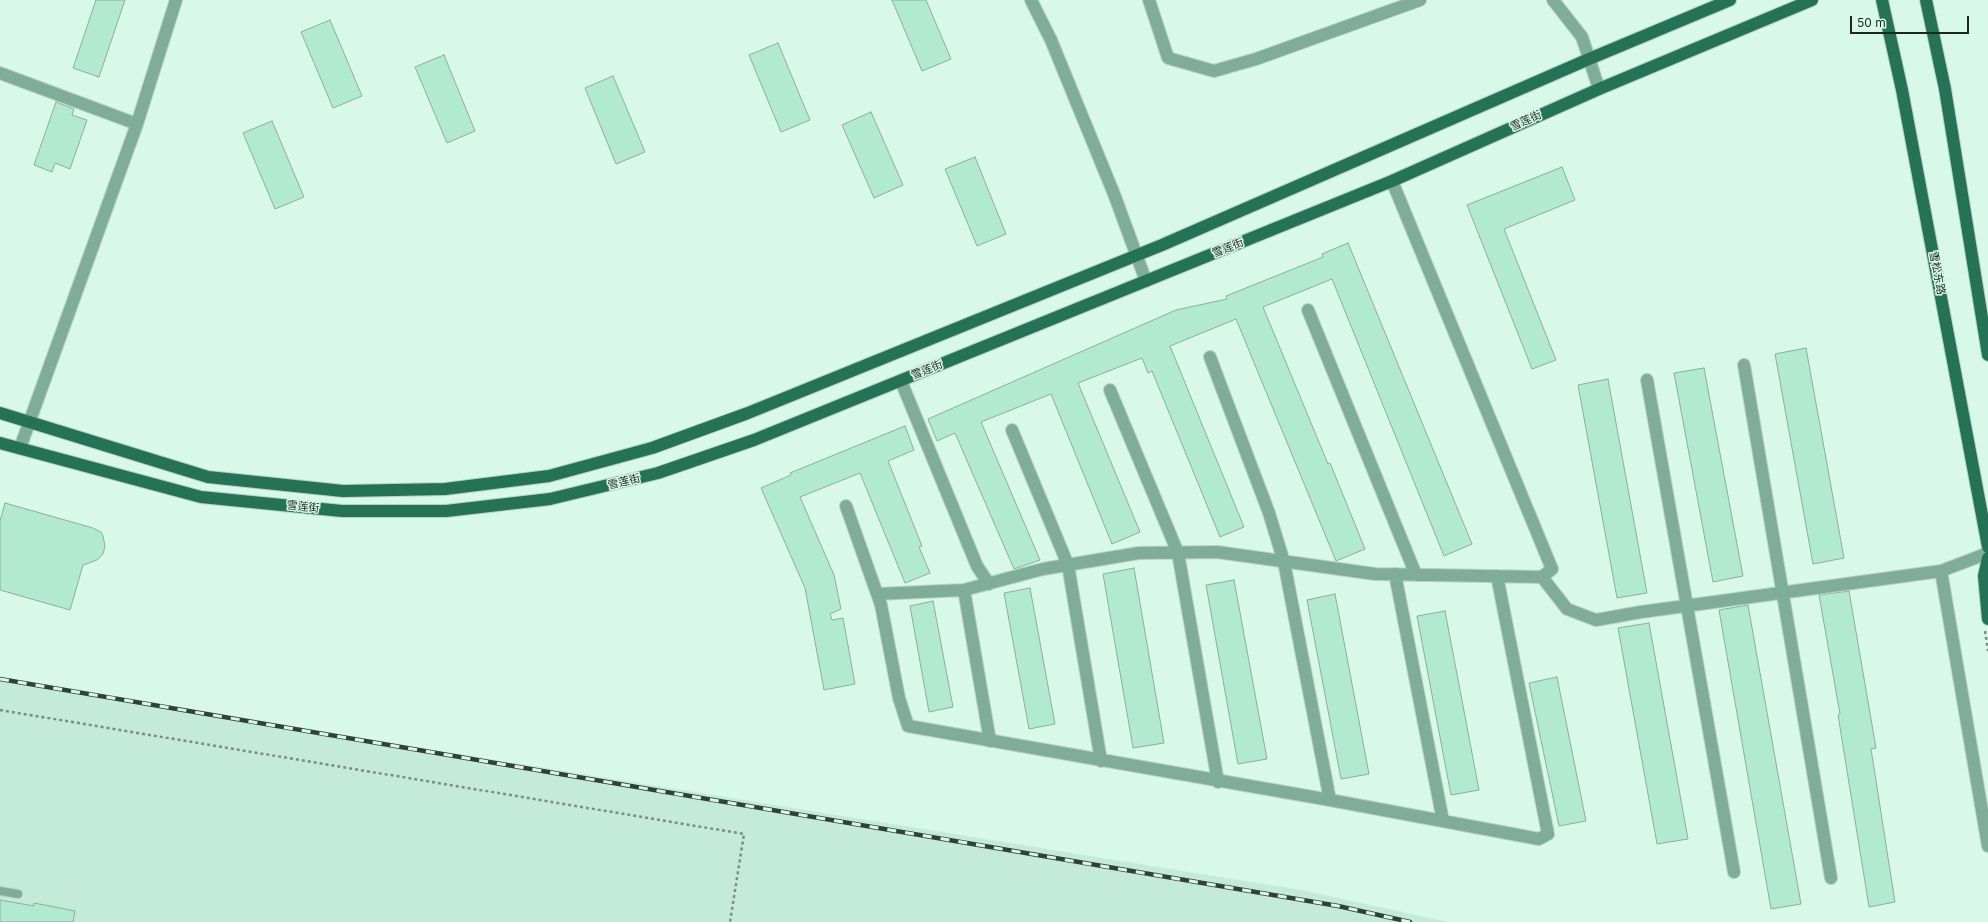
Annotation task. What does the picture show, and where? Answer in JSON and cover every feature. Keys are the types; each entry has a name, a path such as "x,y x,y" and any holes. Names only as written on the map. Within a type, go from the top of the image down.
{"main road":[{"name":"雪莲街","path":"0,413 208,477 343,492 445,488 549,476 652,448 748,413 1136,255 1589,59 1730,0"},
{"name":"雪莲街","path":"0,443 201,497 342,511 446,511 550,499 658,473 754,440 1392,181 1599,89 1812,0"},
{"name":"雪松东路","path":"1882,0 1902,90 1988,548"},
{"path":"1926,0 1945,89 1988,355"},
{"path":"1988,558 1984,576 1988,619"}],"street":[{"path":"20,448 28,422 137,124 176,0"},
{"path":"1031,0 1057,54 1114,194 1146,281"},
{"path":"1149,0 1168,58 1214,70 1256,59 1420,0"},
{"path":"1553,0 1582,37 1599,89"},
{"path":"0,73 137,124"},
{"path":"877,594 964,590 1043,569 1139,553 1217,552 1375,574 1542,577 1552,570 1392,181"},
{"path":"1308,310 1416,575"},
{"path":"1210,357 1269,513 1284,562 1330,800"},
{"path":"1744,365 1831,878"},
{"path":"1647,380 1734,872"},
{"path":"900,381 977,566 989,584"},
{"path":"1110,390 1178,553 1218,782"},
{"path":"1012,430 1068,565 1101,761"},
{"path":"846,506 881,605 899,698 908,726 1218,782 1330,800 1539,839 1548,834 1496,576"},
{"path":"1542,577 1567,609 1596,620 1782,592 1941,571 1988,553"},
{"path":"1941,571 1988,846"},
{"path":"1396,574 1443,821"},
{"path":"964,590 990,741"}],"lane":[{"path":"0,891 18,894"}],"path":[{"path":"0,710 744,834 730,922"}],"shaded area":[{"path":"0,680 1301,890 1449,922 0,922"}],"building":[{"path":"96,0 125,0 99,77 73,68"},
{"path":"892,0 926,0 951,59 922,71"},
{"path":"330,20 362,96 333,108 301,32"},
{"path":"778,43 810,120 781,132 749,55"},
{"path":"444,55 475,131 447,143 415,67"},
{"path":"613,76 645,152 616,164 585,88"},
{"path":"56,102 74,109 72,115 87,120 70,169 55,163 52,172 34,165"},
{"path":"871,112 903,185 874,198 842,125"},
{"path":"272,121 304,197 275,209 243,133"},
{"path":"975,157 1006,234 977,246 945,169"},
{"path":"1562,167 1575,200 1504,229 1556,360 1532,369 1467,205"},
{"path":"1348,243 1472,544 1444,556 1332,279 1263,307 1365,549 1336,561 1236,319 1170,346 1244,527 1220,537 1152,371 1148,373 1142,358 1078,383 1140,532 1112,544 1051,394 981,422 1040,560 1014,569 955,433 937,441 928,419 1176,310 1227,299 1226,296 1323,257 1322,254"},
{"path":"1806,348 1844,558 1813,564 1775,354"},
{"path":"1704,368 1743,576 1713,582 1674,373"},
{"path":"1608,379 1647,593 1617,598 1578,385"},
{"path":"905,426 914,450 888,461 922,546 919,547 930,573 905,583 860,473 800,497 834,575 841,609 830,614 832,620 843,618 855,684 824,690 805,588 761,488 791,475 790,473"},
{"path":"5,503 93,528 101,532 105,546 103,554 97,560 83,565 70,610 0,590 0,521"},
{"path":"1134,568 1164,743 1133,748 1103,574"},
{"path":"1234,580 1267,759 1238,764 1206,585"},
{"path":"1030,588 1055,724 1029,729 1004,593"},
{"path":"1849,591 1876,748 1871,749 1895,902 1869,907 1838,715 1840,714 1819,595"},
{"path":"1335,594 1369,774 1341,779 1307,600"},
{"path":"933,601 953,707 929,712 910,606"},
{"path":"1748,605 1801,904 1771,909 1719,610"},
{"path":"1445,611 1479,790 1451,795 1417,616"},
{"path":"1649,623 1688,839 1657,844 1618,628"},
{"path":"1557,677 1586,821 1559,826 1529,683"},
{"path":"0,900 34,906 34,903 75,911 73,922 0,922"}],"railway":[{"path":"0,679 1338,906 1410,922"}]}
